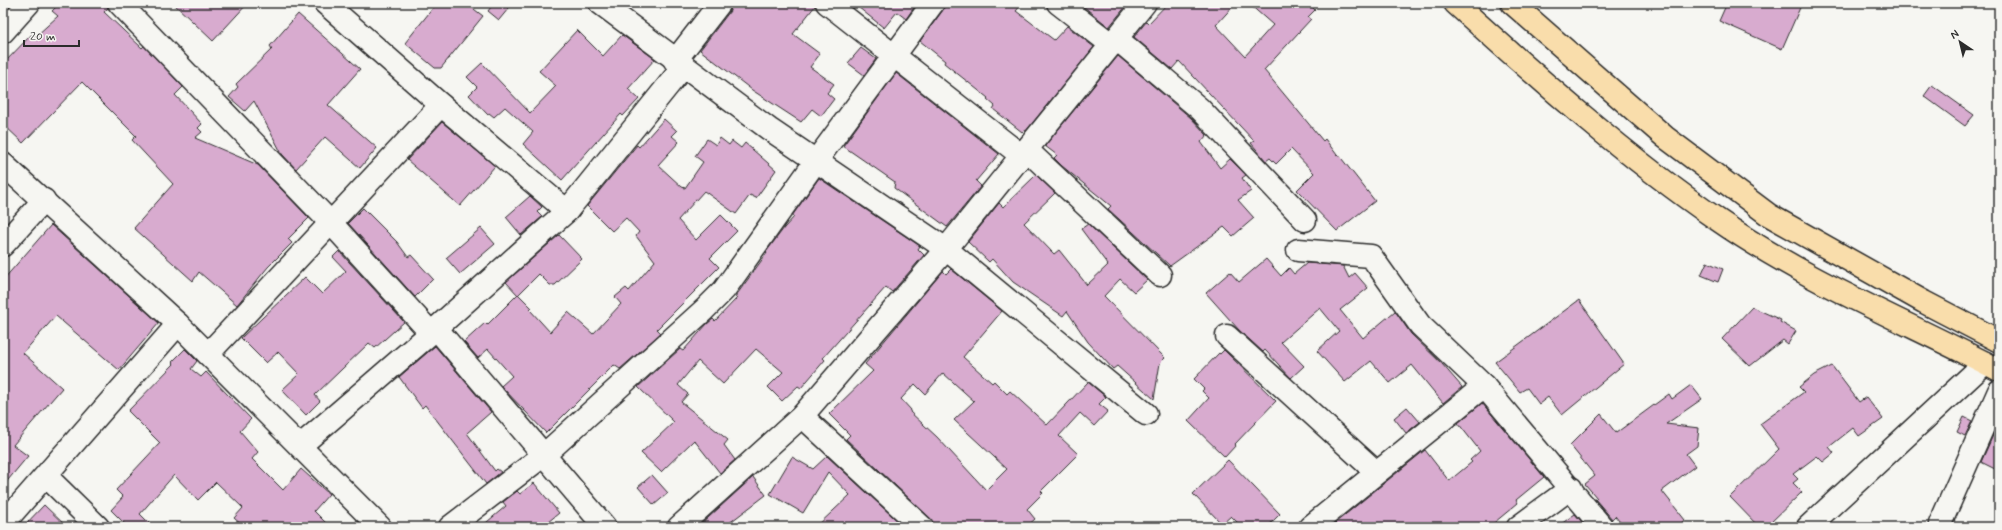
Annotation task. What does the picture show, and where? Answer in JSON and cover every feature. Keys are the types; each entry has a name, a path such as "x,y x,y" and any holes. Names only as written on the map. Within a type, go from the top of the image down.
{"main road":[{"path":"1455,3 1520,61 1619,144 1719,221 1798,269 1856,301 1992,366"},
{"path":"1512,3 1666,137 1769,215 1918,298 1999,341"}],"street":[{"path":"3,32 29,3"},
{"path":"119,3 434,330 605,527"},
{"path":"325,3 441,105 567,211"},
{"path":"600,3 679,64 816,161 946,249 1146,414"},
{"path":"300,446 434,330 567,211 679,64 720,3"},
{"path":"827,3 1025,153 1160,275"},
{"path":"450,527 544,455 704,310 724,290 816,161 933,3"},
{"path":"1058,3 1115,42 1200,110 1305,220"},
{"path":"679,527 802,416 946,249 1115,42 1145,3"},
{"path":"208,354 441,105"},
{"path":"3,164 178,324 380,527"},
{"path":"3,245 44,200"},
{"path":"1298,250 1371,256 1420,325 1484,386 1571,488 1602,527"},
{"path":"3,524 178,324"},
{"path":"1227,336 1376,472"},
{"path":"1808,527 1992,366"},
{"path":"1310,527 1484,386"},
{"path":"1940,527 1999,391"},
{"path":"802,416 922,527"},
{"path":"46,476 98,527"},
{"path":"1518,527 1571,488"}],"building":[{"path":"60,3 107,3 108,8 104,12 142,48 144,46 183,87 175,95 202,124 198,128 202,132 195,138 258,165 309,218 288,239 292,243 268,267 237,305 199,272 193,281 134,228 173,184 132,140 136,136 82,82 23,143 3,124 3,64 33,33 36,36 58,16 52,11"},
{"path":"173,3 248,3 213,41"},
{"path":"437,3 466,3 483,16 441,68 435,68 405,43"},
{"path":"494,3 513,3 499,20 488,11"},
{"path":"732,3 815,3 815,6 793,34 820,54 810,67 834,84 827,93 834,99 821,116 812,109 801,122 752,90 700,50 730,11"},
{"path":"853,3 917,3 906,19 897,12 884,28"},
{"path":"945,3 1023,3 1016,11 1054,40 1067,26 1094,47 1026,131 1024,130 1022,132 993,109 995,106 987,99 988,98 944,63 945,61 920,41 943,10"},
{"path":"1085,3 1125,3 1127,5 1109,27 1083,6"},
{"path":"1168,3 1236,3 1216,25 1245,56 1273,25 1248,3 1308,3 1315,10 1308,17 1311,19 1264,70 1323,141 1325,139 1337,155 1338,154 1375,201 1337,231 1297,190 1314,173 1291,149 1276,164 1270,158 1266,161 1251,143 1254,141 1179,61 1172,69 1134,37 1146,22 1148,24"},
{"path":"1727,3 1802,3 1782,49 1719,21"},
{"path":"298,14 360,69 328,105 377,148 360,168 325,137 296,169 282,154 254,101 245,111 229,97 238,87 236,84 272,49 270,46"},
{"path":"577,30 603,56 622,35 655,59 628,89 639,99 623,116 621,114 562,180 523,144 533,132 505,107 494,117 489,113 488,115 469,95 477,87 467,77 482,63 530,113 556,86 539,71"},
{"path":"861,48 876,59 864,75 848,63"},
{"path":"1118,56 1191,118 1207,135 1201,142 1220,168 1230,159 1246,175 1242,178 1251,191 1238,200 1254,218 1233,236 1224,227 1170,266 1108,209 1111,206 1062,166 1054,158 1057,155 1045,146"},
{"path":"896,73 999,154 976,181 981,186 947,227 894,188 895,182 843,146"},
{"path":"1932,85 1974,115 1965,126 1924,96"},
{"path":"664,119 677,131 672,136 679,142 658,165 682,187 685,188 703,162 695,156 707,139 716,145 720,138 729,145 732,141 741,148 745,143 776,170 756,198 750,195 736,214 704,191 678,220 696,240 721,215 737,231 710,258 719,267 657,329 661,333 620,369 614,365 546,433 501,386 512,376 488,349 478,358 464,342 485,323 487,325 518,294 532,308 530,310 550,332 568,312 593,334 621,304 615,297 626,288 629,291 655,261 636,236 639,232 626,218 612,231 587,206 637,145 639,147"},
{"path":"442,122 495,166 460,206 407,160"},
{"path":"1036,175 1055,193 1024,223 1054,254 1059,250 1087,285 1108,265 1081,229 1088,224 1147,280 1134,292 1120,279 1104,296 1165,358 1160,363 1154,399 1117,366 1113,369 1088,342 1067,311 1063,316 1013,282 992,259 989,262 968,242 999,203 1003,207"},
{"path":"819,178 920,246 918,249 924,255 892,292 886,287 823,358 825,360 801,388 798,386 782,401 768,387 783,372 756,349 723,384 698,361 678,385 688,394 681,402 728,440 724,445 735,460 720,473 694,440 661,472 641,453 674,422 638,387 680,349 683,351 707,324 713,319 715,321 737,298 735,297 767,253 766,252 794,217 792,216"},
{"path":"530,196 542,207 537,212 542,217 521,235 506,217"},
{"path":"363,208 397,242 408,257 411,255 433,279 415,297 348,223"},
{"path":"51,225 159,323 119,370 56,316 54,318 23,353 62,388 13,445 28,456 3,486 3,280"},
{"path":"481,228 495,244 460,274 446,258"},
{"path":"559,235 582,259 555,285 550,285 539,274 518,295 506,282"},
{"path":"339,251 404,322 375,348 369,343 315,395 320,401 306,415 282,390 299,374 278,352 266,363 241,338 305,277 322,294 346,271 333,257"},
{"path":"1266,259 1281,276 1289,268 1294,274 1307,263 1343,266 1349,278 1355,273 1368,288 1340,310 1363,338 1395,311 1411,334 1442,364 1462,387 1443,403 1412,365 1390,383 1371,361 1345,382 1317,351 1339,331 1320,308 1281,342 1304,366 1291,378 1265,350 1263,352 1239,330 1206,293 1230,272 1239,282"},
{"path":"1707,262 1723,269 1718,282 1701,275"},
{"path":"951,269 1002,311 963,357 992,383 994,381 1007,394 1010,391 1047,425 1088,382 1106,397 1099,404 1108,411 1094,426 1080,413 1059,436 1078,454 1041,491 1043,493 1027,509 1035,519 1026,527 934,527 930,518 846,439 850,435 829,414 873,371 865,364 943,271 946,274","holes":["943,373 974,401 954,420 1007,469 986,490 937,437 910,412 911,410 901,399 915,384 925,394"]},
{"path":"1579,300 1624,364 1562,415 1548,397 1539,404 1527,388 1520,392 1495,362"},
{"path":"1752,307 1781,320 1780,322 1796,331 1788,344 1783,340 1750,366 1722,339"},
{"path":"435,346 491,412 467,433 495,471 497,469 501,472 486,484 425,405 422,408 399,377"},
{"path":"185,349 197,361 191,369 201,377 206,372 251,419 240,431 258,452 252,459 283,490 301,469 329,494 314,511 330,527 244,527 234,518 243,508 216,482 198,500 174,475 140,514 153,527 128,527 111,510 123,497 116,490 160,443 128,411 174,364 172,362"},
{"path":"1224,350 1276,401 1235,444 1236,445 1225,457 1188,421 1209,398 1202,391 1204,389 1194,379 1219,353 1220,354"},
{"path":"1832,366 1859,402 1866,397 1883,419 1859,436 1853,428 1829,447 1834,453 1823,462 1817,456 1793,474 1798,479 1793,483 1802,492 1766,527 1759,527 1730,497 1779,449 1760,424 1804,392 1799,387 1814,375"},
{"path":"1691,385 1702,399 1666,424 1699,428 1697,446 1686,454 1695,466 1662,491 1685,520 1677,527 1624,527 1615,516 1612,519 1595,499 1597,498 1585,484 1595,476 1570,445 1601,414 1616,433 1669,394 1672,399"},
{"path":"1482,403 1544,477 1516,500 1518,503 1489,527 1330,527 1425,450 1449,481 1472,462 1470,460 1480,451 1458,423"},
{"path":"1407,407 1420,422 1406,433 1394,418"},
{"path":"1964,417 1972,421 1965,436 1957,432"},
{"path":"1999,422 1999,471 1981,462"},
{"path":"827,456 904,527 816,527 850,495 828,472 803,513 770,494 792,457 813,469"},
{"path":"1228,460 1280,514 1267,527 1242,527 1231,516 1222,524 1193,494"},
{"path":"652,475 668,493 654,505 638,487"},
{"path":"753,477 766,495 724,527 698,527"},
{"path":"534,483 559,513 542,527 481,527 506,506 503,502 517,491 520,494"},
{"path":"44,505 67,527 23,527"},
{"path":"1575,514 1586,527 1557,527"}]}
